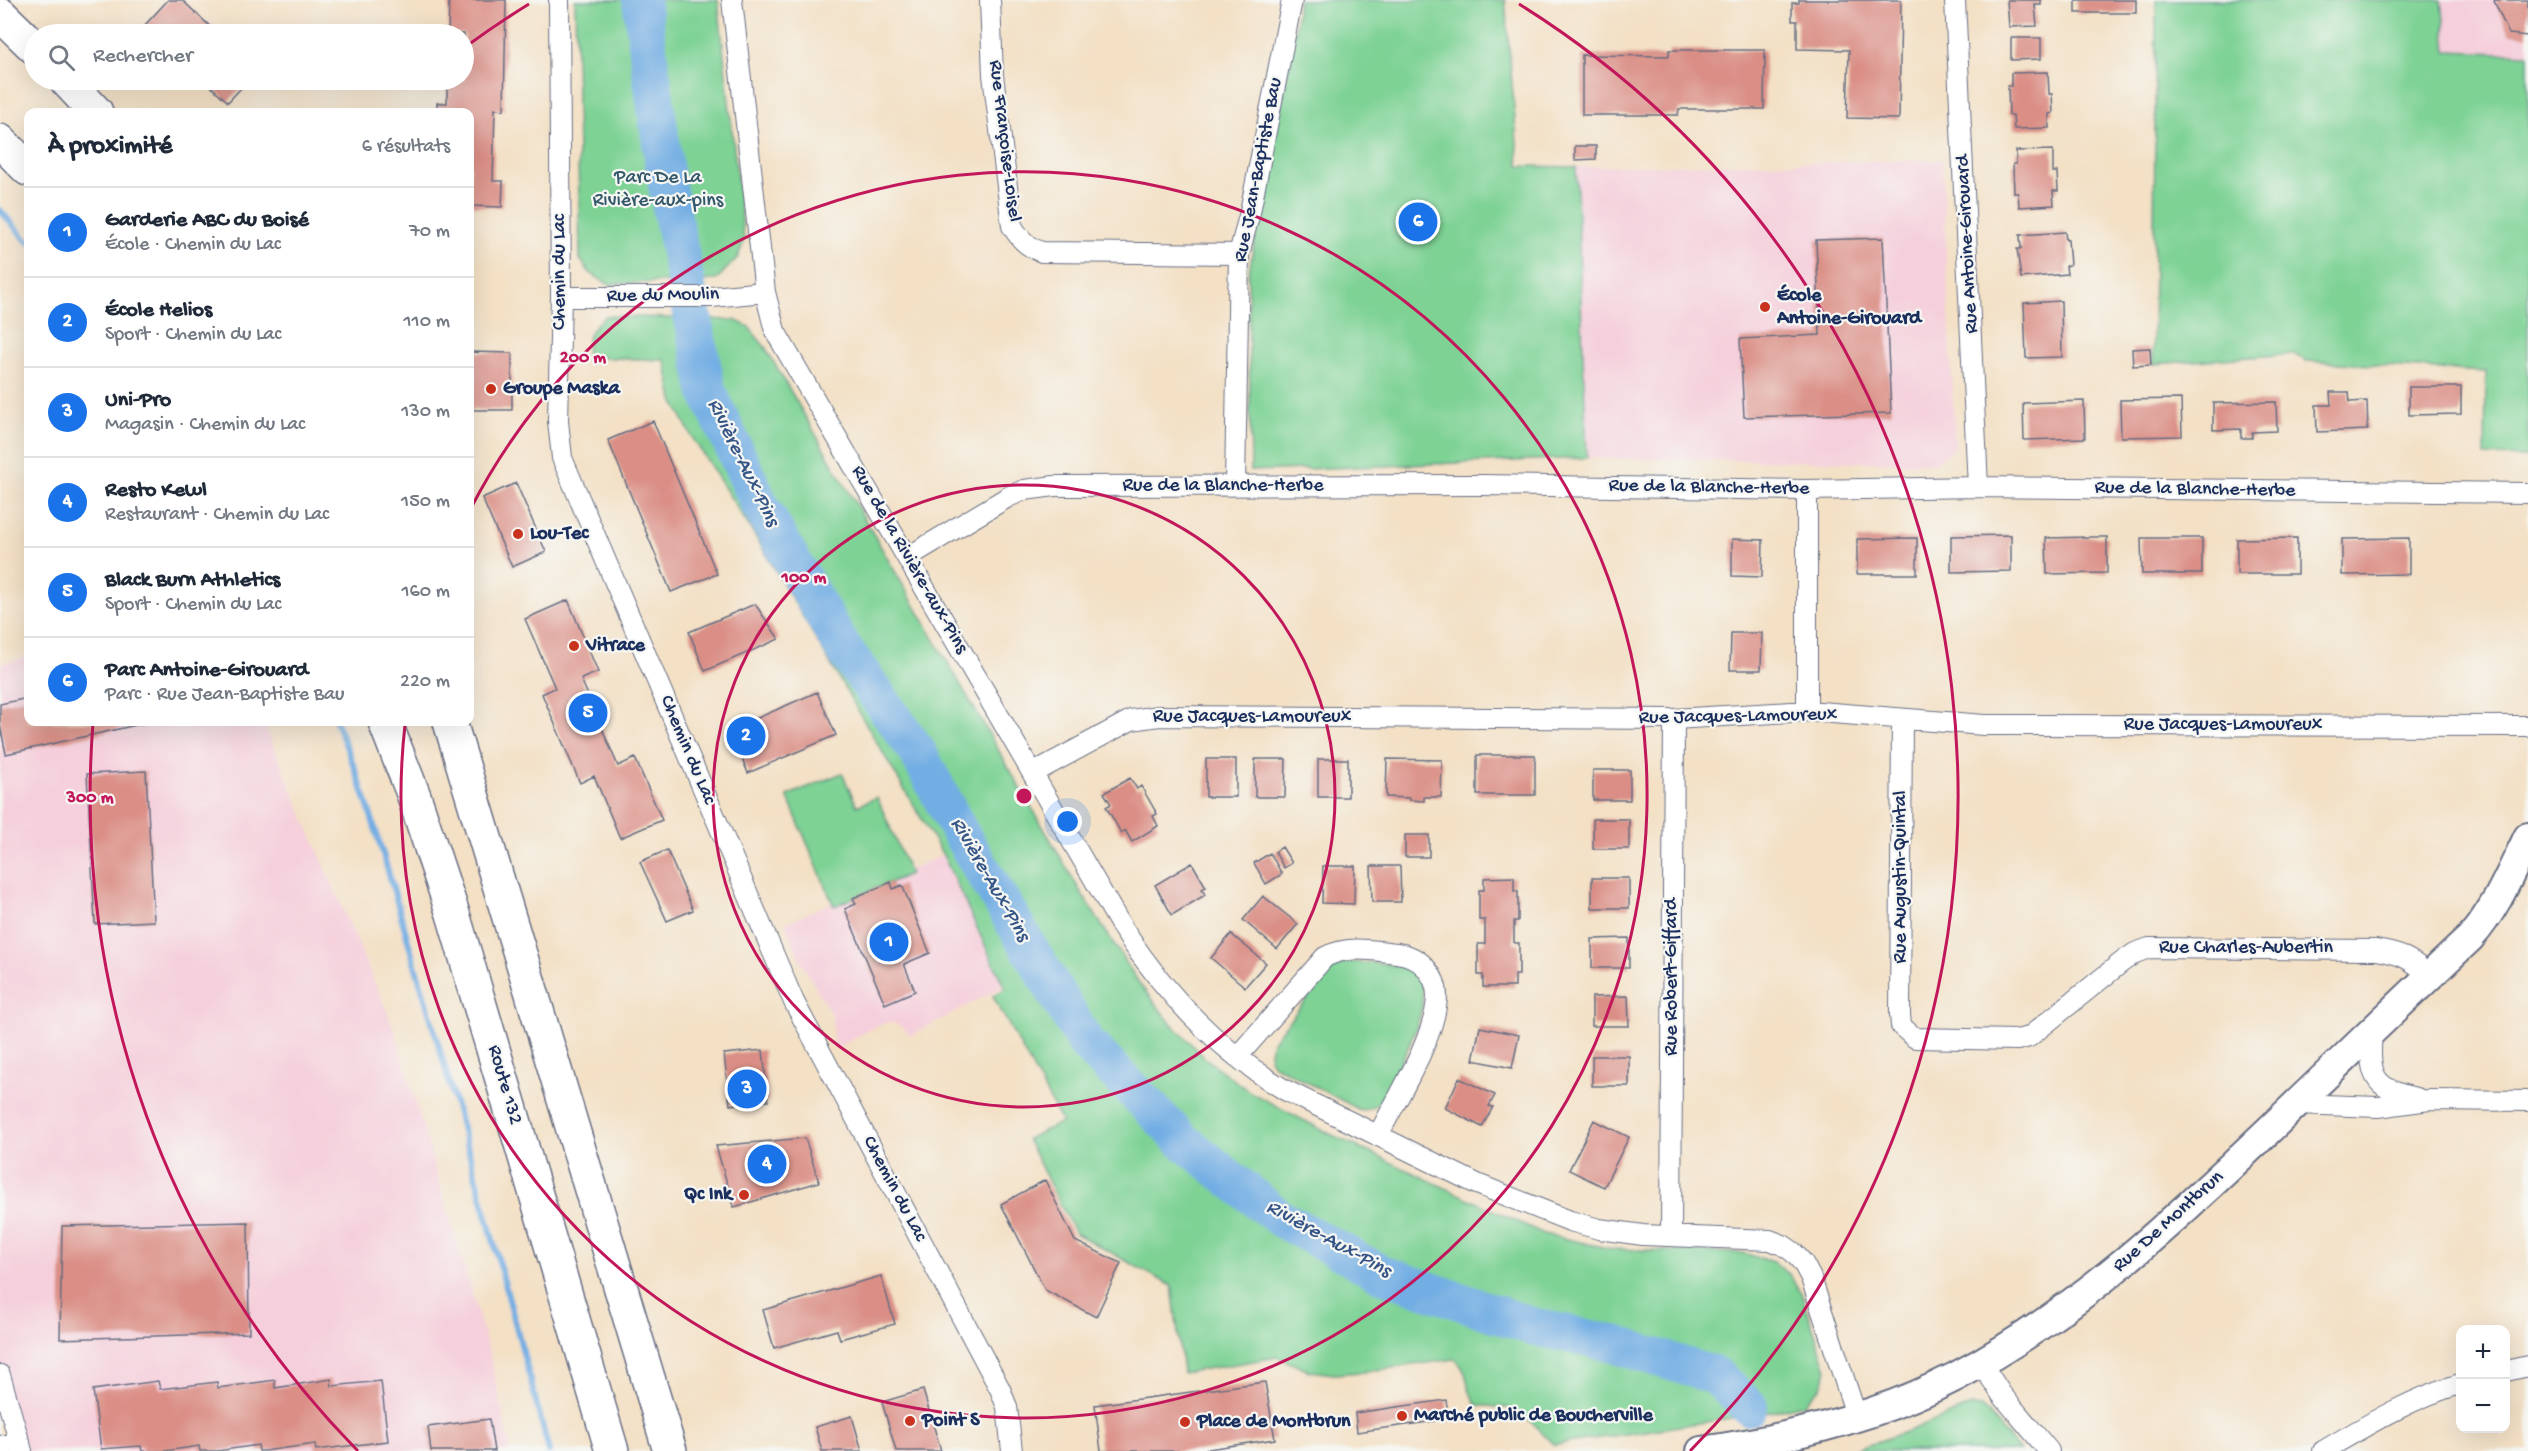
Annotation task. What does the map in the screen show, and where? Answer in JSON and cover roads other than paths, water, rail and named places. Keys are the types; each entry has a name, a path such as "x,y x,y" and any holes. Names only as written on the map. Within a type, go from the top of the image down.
{"highway":[{"path":"0,14 24,37"},
{"path":"75,90 92,108"},
{"path":"0,141 24,165"},
{"name":"Route 132","path":"387,726 414,796 449,903 612,1451"},
{"path":"451,726 670,1451"}],"street":[{"name":"Chemin du Lac","path":"559,0 561,297 558,421 562,458 794,1002 1000,1389 1007,1407 1012,1451"},
{"name":"Rue de la Rivière-aux-Pins","path":"732,0 765,292 775,331 1123,929 1151,970 1181,1007 1237,1057 1285,1090 1484,1186 1570,1221 1624,1233 1770,1240 1783,1245 1803,1263 1811,1278 1856,1415"},
{"name":"Rue Françoise-Loisel","path":"990,0 993,75 1012,226 1019,238 1030,248 1042,252 1239,254"},
{"name":"Rue Jean-Baptiste Bau","path":"1235,486 1239,254 1250,212 1292,0"},
{"name":"Rue Antoine-Girouard","path":"1955,0 1978,487"},
{"name":"Rue du Moulin","path":"561,297 712,297 765,292"},
{"name":"Rue de la Blanche-Herbe","path":"908,557 1008,497 1024,490 1055,486 1482,485 1807,490 1978,487 2528,493"},
{"path":"1807,490 1808,711"},
{"name":"Rue Jacques-Lamoureux","path":"1033,773 1114,728 1131,720 1145,717 1674,719 1808,711 1984,724 2528,726"},
{"name":"Rue Robert-Giffard","path":"1671,1234 1674,719"},
{"name":"Rue Augustin-Quintal","path":"1902,719 1900,1014 1901,1026 1906,1033"},
{"name":"Rue De Montbrun","path":"1701,1451 1730,1449 1770,1439 1910,1397 1981,1363 2069,1306 2105,1279 2179,1216 2484,923 2528,837"},
{"name":"Rue Charles-Aubertin","path":"1906,1033 1926,1040 2017,1040 2029,1036 2122,962 2135,953 2149,948 2376,950 2401,954 2429,976"},
{"path":"1237,1057 1324,957 1337,951 1353,949 1406,954 1422,963 1432,975 1437,993 1435,1015 1423,1047 1378,1136"},
{"path":"2372,1030 2370,1058 2371,1069 2375,1077 2395,1092 2429,1100"},
{"path":"2296,1104 2378,1107 2429,1100 2528,1101"},
{"path":"1981,1363 2002,1395 2049,1451"},
{"path":"2510,1370 2528,1366"},
{"path":"0,1375 21,1447 0,1446"},
{"path":"2323,1451 2395,1411 2426,1396 2456,1385"}],"waterway":[{"name":"Rivière-Aux-Pins","path":"641,0 667,186 707,390 760,505 839,642 917,751 959,831 1086,1043 1183,1141 1281,1219 1382,1274 1531,1326 1614,1344 1716,1376 1749,1407"},
{"path":"0,210 24,237"},
{"path":"338,726 359,780 387,868 466,1142 549,1451"}],"place":[{"name":"Parc Antoine-Girouard","path":"1418,222"},
{"name":"École Antoine-Girouard","path":"1765,307"},
{"name":"Groupe Maska","path":"491,389"},
{"name":"Lou-Tec","path":"518,534"},
{"name":"Vitrace","path":"574,646"},
{"name":"Black Burn Athletics","path":"588,713"},
{"name":"École Helios","path":"746,736"},
{"name":"Garderie ABC du Boisé","path":"889,942"},
{"name":"Uni-Pro","path":"747,1089"},
{"name":"Resto Kewl","path":"767,1164"},
{"name":"Qc Ink","path":"744,1195"},
{"name":"Marché public de Boucherville","path":"1402,1416"},
{"name":"Point S","path":"910,1421"},
{"name":"Place de Montbrun","path":"1185,1422"}],"park label":[{"name":"Parc De La Rivière-aux-pins","path":"658,190"}]}
